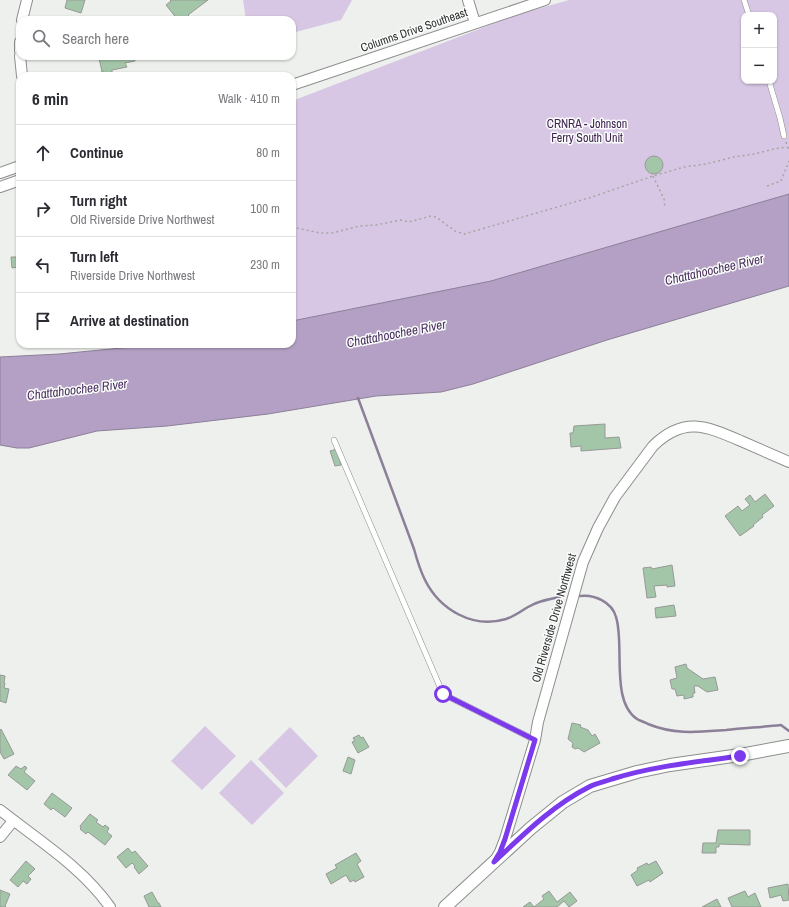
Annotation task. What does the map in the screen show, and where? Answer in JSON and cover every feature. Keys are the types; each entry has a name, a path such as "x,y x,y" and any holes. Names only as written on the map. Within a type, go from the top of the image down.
{"street":[{"path":"23,16 27,0"},
{"path":"468,0 475,23"},
{"name":"Columns Drive Southeast","path":"296,84 545,0"},
{"path":"20,60 22,72"},
{"path":"0,173 16,167"},
{"path":"0,187 16,181"},
{"name":"Old Riverside Drive Northwest","path":"494,862 505,839 535,740 538,722 583,562 598,528 615,498 653,446 661,438 678,429 700,426 714,429 789,462"},
{"path":"445,907 531,828 563,802 590,786 637,772 670,765 740,756 789,746"},
{"path":"0,810 79,872 99,891 110,907"},
{"path":"0,837 13,821"}],"lane":[{"path":"744,0 748,12"},
{"path":"770,84 784,136"},
{"path":"334,440 443,694 535,740"}],"path":[{"path":"784,136 789,151"},
{"path":"296,228 320,233 332,233 360,226 376,225 401,220 410,222 431,216 436,217 455,231 464,234 592,197 684,167 754,154 774,148 787,147"},
{"path":"767,186 781,180 789,161"},
{"path":"653,176 664,199 665,208"}],"green space":[{"path":"243,0 352,0 341,20 296,32 296,16 245,16"},
{"name":"CRNRA - Johnson Ferry South Unit","path":"569,0 789,0 789,213 296,333 296,99 513,16"},
{"path":"205,726 236,756 202,790 171,761"},
{"path":"290,727 318,756 286,788 258,759"},
{"path":"251,760 284,793 252,825 219,793"}],"water":[{"name":"Chattahoochee River","path":"789,194 789,286 607,340 473,384 441,392 376,396 268,414 167,426 97,431 29,448 17,448 0,445 0,357 59,354 121,348 296,348 296,320 491,281"}],"building":[{"path":"67,0 85,0 81,13 65,8"},
{"path":"170,0 208,0 188,15 189,16 175,16 166,5 171,1"},
{"path":"99,60 135,60 125,63 127,67 112,70 112,72 102,72"},
{"path":"654,156 660,159 663,165 660,171 654,174 648,171 645,165 648,159"},
{"path":"11,257 16,257 16,267 12,268"},
{"path":"605,424 605,438 619,437 621,448 581,451 581,446 571,447 570,433 573,433 574,426"},
{"path":"337,449 341,465 335,466 330,451"},
{"path":"765,494 774,506 762,515 763,517 753,525 754,526 740,536 725,516 738,506 742,511 750,505 745,499 750,495 755,502"},
{"path":"672,565 675,586 654,586 656,597 647,598 643,568 651,567 652,569"},
{"path":"674,605 676,616 656,618 655,608"},
{"path":"686,664 687,668 703,679 715,677 718,690 707,692 698,686 694,686 695,693 693,693 693,697 684,699 684,695 677,696 675,689 672,689 670,680 677,678 675,667"},
{"path":"0,675 5,676 4,688 9,689 6,703 0,701"},
{"path":"572,723 581,725 580,727 588,730 592,736 595,734 600,743 584,752 578,748 575,749 572,747 573,743 568,739"},
{"path":"1,729 14,754 4,759 0,752"},
{"path":"359,735 361,738 363,737 369,747 358,753 352,742 355,741 353,738"},
{"path":"348,757 355,760 351,774 343,771"},
{"path":"16,766 21,769 25,766 27,768 24,772 35,781 27,790 8,775"},
{"path":"52,793 72,808 65,817 53,808 51,810 44,804"},
{"path":"90,814 98,820 96,822 103,827 105,825 109,828 107,832 112,836 105,845 88,832 86,834 80,829 80,826"},
{"path":"718,830 750,830 750,845 719,844 719,847 716,847 716,853 702,853 703,843 716,843"},
{"path":"128,848 132,853 135,851 148,866 139,874 132,863 126,868 117,857"},
{"path":"356,853 361,861 357,864 364,877 355,882 354,880 350,882 346,875 331,884 326,874 337,868 335,865"},
{"path":"26,861 35,869 28,876 31,879 27,884 23,881 18,887 10,880"},
{"path":"656,861 663,873 650,882 649,880 637,886 631,875 638,870 637,868 647,863 648,865"},
{"path":"788,884 789,900 783,901 781,895 770,898 768,888"},
{"path":"0,890 10,894 5,906 6,907 0,907"},
{"path":"549,891 557,902 570,892 577,901 569,907 564,901 557,907 534,907 544,899 542,896"},
{"path":"745,891 748,897 755,893 761,907 732,907 728,898"},
{"path":"152,892 161,907 149,907 144,896"},
{"path":"717,899 721,907 702,907"},
{"path":"530,902 534,907 523,907"}],"waterway":[{"path":"358,398 414,549 417,561 431,591 439,600 449,608 470,619 494,621 509,618 532,605 548,599 560,597"},
{"path":"580,596 591,596 602,600 607,603 614,612 618,628 621,686 629,711 637,719 668,730 687,732 781,725 789,731"}],"route":[{"path":"443,694 535,740 505,839 494,862 531,828 563,802 590,786 637,772 670,765 740,756"}]}
